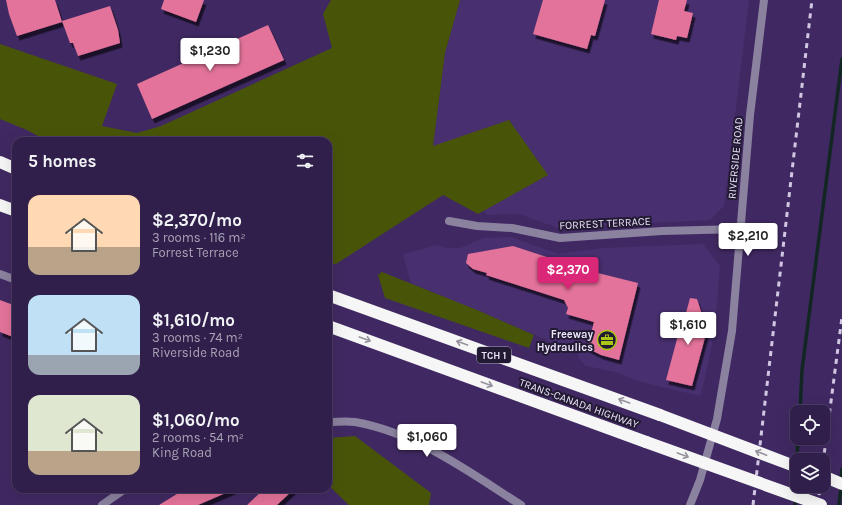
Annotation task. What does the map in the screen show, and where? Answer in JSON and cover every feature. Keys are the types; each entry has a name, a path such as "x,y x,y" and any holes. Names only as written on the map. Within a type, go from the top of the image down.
{"highway":[{"path":"0,162 12,167"},
{"path":"0,205 12,210"},
{"name":"TRANS-CANADA HIGHWAY","path":"332,296 790,463"},
{"name":"TRANS-CANADA HIGHWAY","path":"332,327 820,505"},
{"path":"830,479 842,484"}],"street":[{"name":"RIVERSIDE ROAD","path":"690,505 700,480 717,419 732,331 750,115 764,0"},
{"name":"FORREST TERRACE","path":"449,221 477,226 512,228 560,238 662,231 740,229"},
{"path":"0,274 12,278"},
{"path":"332,422 354,422 389,430 432,449 521,505"},
{"path":"102,505 119,493"}],"shaded area":[{"path":"460,0 749,0 724,206 710,220 558,228 519,214 487,215 433,146 445,53"},
{"path":"511,237 558,254 602,248 703,244 720,266 715,330 700,396 637,381 616,372 586,366 578,358 579,352 411,283 403,254 437,245 447,248 460,248 484,238"}],"green space":[{"path":"331,0 460,0 445,53 433,146 509,120 548,175 478,214 443,195 336,264 332,264 332,137 40,137 0,119 0,44 117,84 102,126 137,133 161,126 332,48 323,14"},
{"path":"382,272 477,310 534,335 529,348 385,298 378,275"},
{"path":"355,436 431,493 429,505 349,505 332,489 332,438"}],"building":[{"path":"6,0 55,0 62,22 17,36 9,14"},
{"path":"164,0 204,0 196,22 161,9"},
{"path":"543,0 605,0 595,36 591,35 587,49 533,34"},
{"path":"659,0 687,0 684,11 693,13 687,38 677,36 676,40 651,34"},
{"path":"110,6 118,30 120,43 78,56 73,43 70,43 62,21"},
{"path":"268,25 284,60 152,119 137,84"},
{"path":"513,246 590,271 638,283 619,360 601,355 587,348 594,322 566,314 568,308 564,300 486,275 487,273 473,269 466,263 468,254"},
{"path":"690,298 697,299 707,330 692,386 666,380 684,313 686,313"},
{"path":"0,300 12,304 12,336 0,332"},
{"path":"178,493 226,493 198,505 159,505"},
{"path":"260,493 290,493 277,505 247,505"}],"waterway":[{"path":"800,405 802,370 842,59"},
{"path":"797,453 798,445"},
{"path":"841,480 842,469"},
{"path":"839,505 841,486"},
{"path":"795,505 796,493"}],"railway":[{"path":"753,505 812,0"},
{"path":"824,453 842,317"},
{"path":"818,505 819,493"}],"place":[{"name":"Freeway Hydraulics","path":"607,340"}]}
